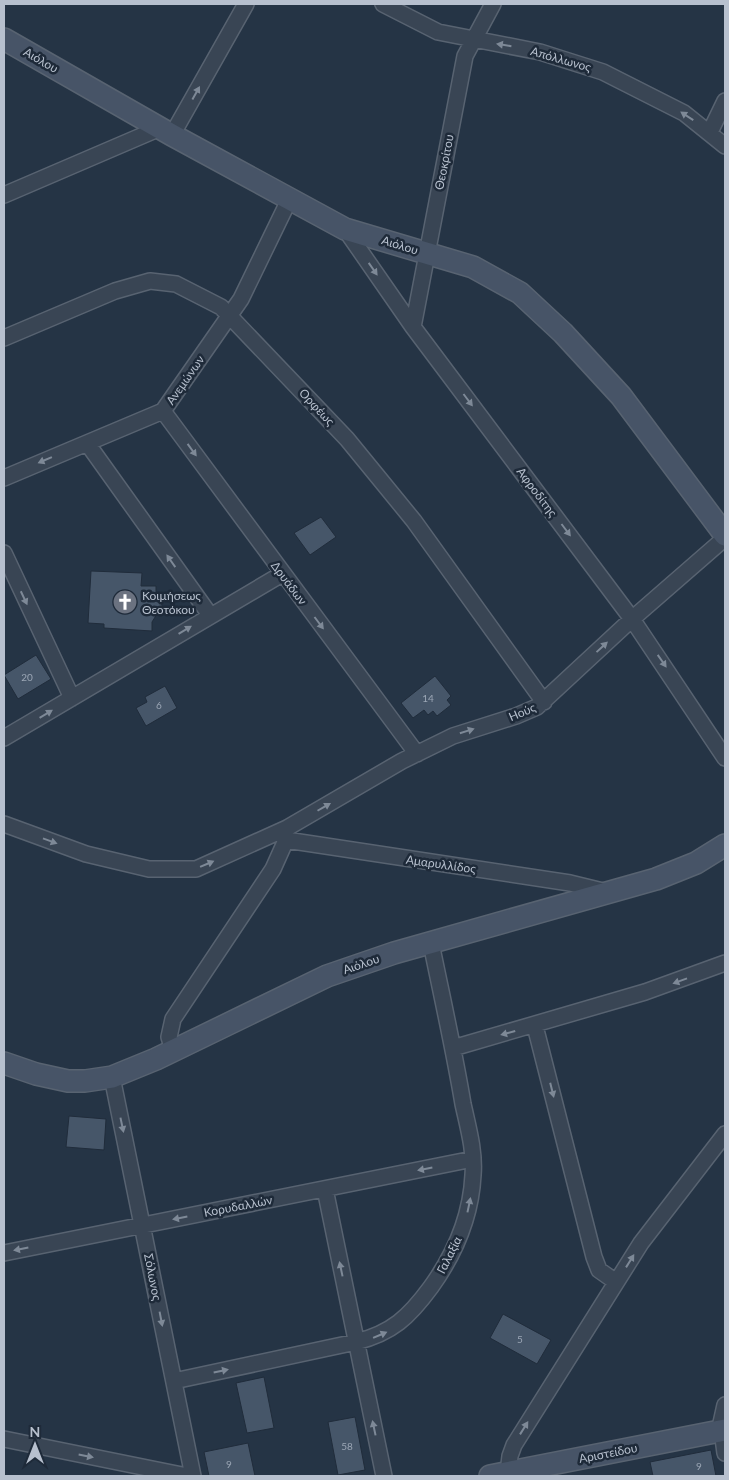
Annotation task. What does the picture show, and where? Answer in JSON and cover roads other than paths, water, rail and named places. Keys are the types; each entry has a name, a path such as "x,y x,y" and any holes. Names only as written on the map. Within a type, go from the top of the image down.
{"street":[{"path":"4,196 166,132 246,4"},
{"name":"Απόλλωνος","path":"383,4 438,32 540,52 604,72 677,110 710,132 725,146"},
{"name":"Θεοκρίτου","path":"413,327 465,56 493,4"},
{"name":"Αιόλου","path":"4,39 166,132 345,229 473,267 520,293 556,326 621,396 725,534"},
{"path":"710,132 725,102"},
{"name":"Ανεμώνων","path":"4,478 163,411 241,299 290,198"},
{"name":"Αφροδίτης","path":"345,229 413,327 632,619 725,758"},
{"name":"Ορφέως","path":"4,338 115,291 150,281 182,287 221,307 230,314 347,439 414,520 544,702"},
{"name":"Δρυάδων","path":"163,411 417,754"},
{"path":"87,442 210,615"},
{"name":"Ηούς","path":"4,824 86,854 149,870 196,869 283,836 417,754 453,736 516,716 544,702 632,619 725,538"},
{"path":"4,553 72,698"},
{"path":"4,738 282,574"},
{"path":"174,1050 169,1037 174,1019 273,869 283,836"},
{"name":"Αμαρυλλίδος","path":"283,836 570,883 606,892"},
{"name":"Αιόλου","path":"4,1063 36,1074 68,1081 112,1078 327,976 431,943 680,870 725,845"},
{"name":"Γαλαξία","path":"174,1381 356,1342 382,1334 399,1324 420,1301 440,1274 459,1237 467,1214 472,1189 473,1159 453,1048 431,943"},
{"path":"453,1048 535,1026 668,985 725,963"},
{"path":"535,1026 594,1257 599,1270 616,1282"},
{"name":"Σόλωνος","path":"112,1078 193,1476"},
{"path":"499,1474 510,1456 514,1445 641,1243 725,1134"},
{"name":"Κορυδαλλών","path":"4,1253 473,1159"},
{"path":"325,1189 384,1476"},
{"path":"725,1405 723,1431 725,1453"},
{"name":"Αριστείδου","path":"499,1474 556,1470 723,1431"},
{"path":"4,1439 187,1476"}],"place":[{"name":"Κοιμήσεως Θεοτόκου","path":"125,602"}]}
